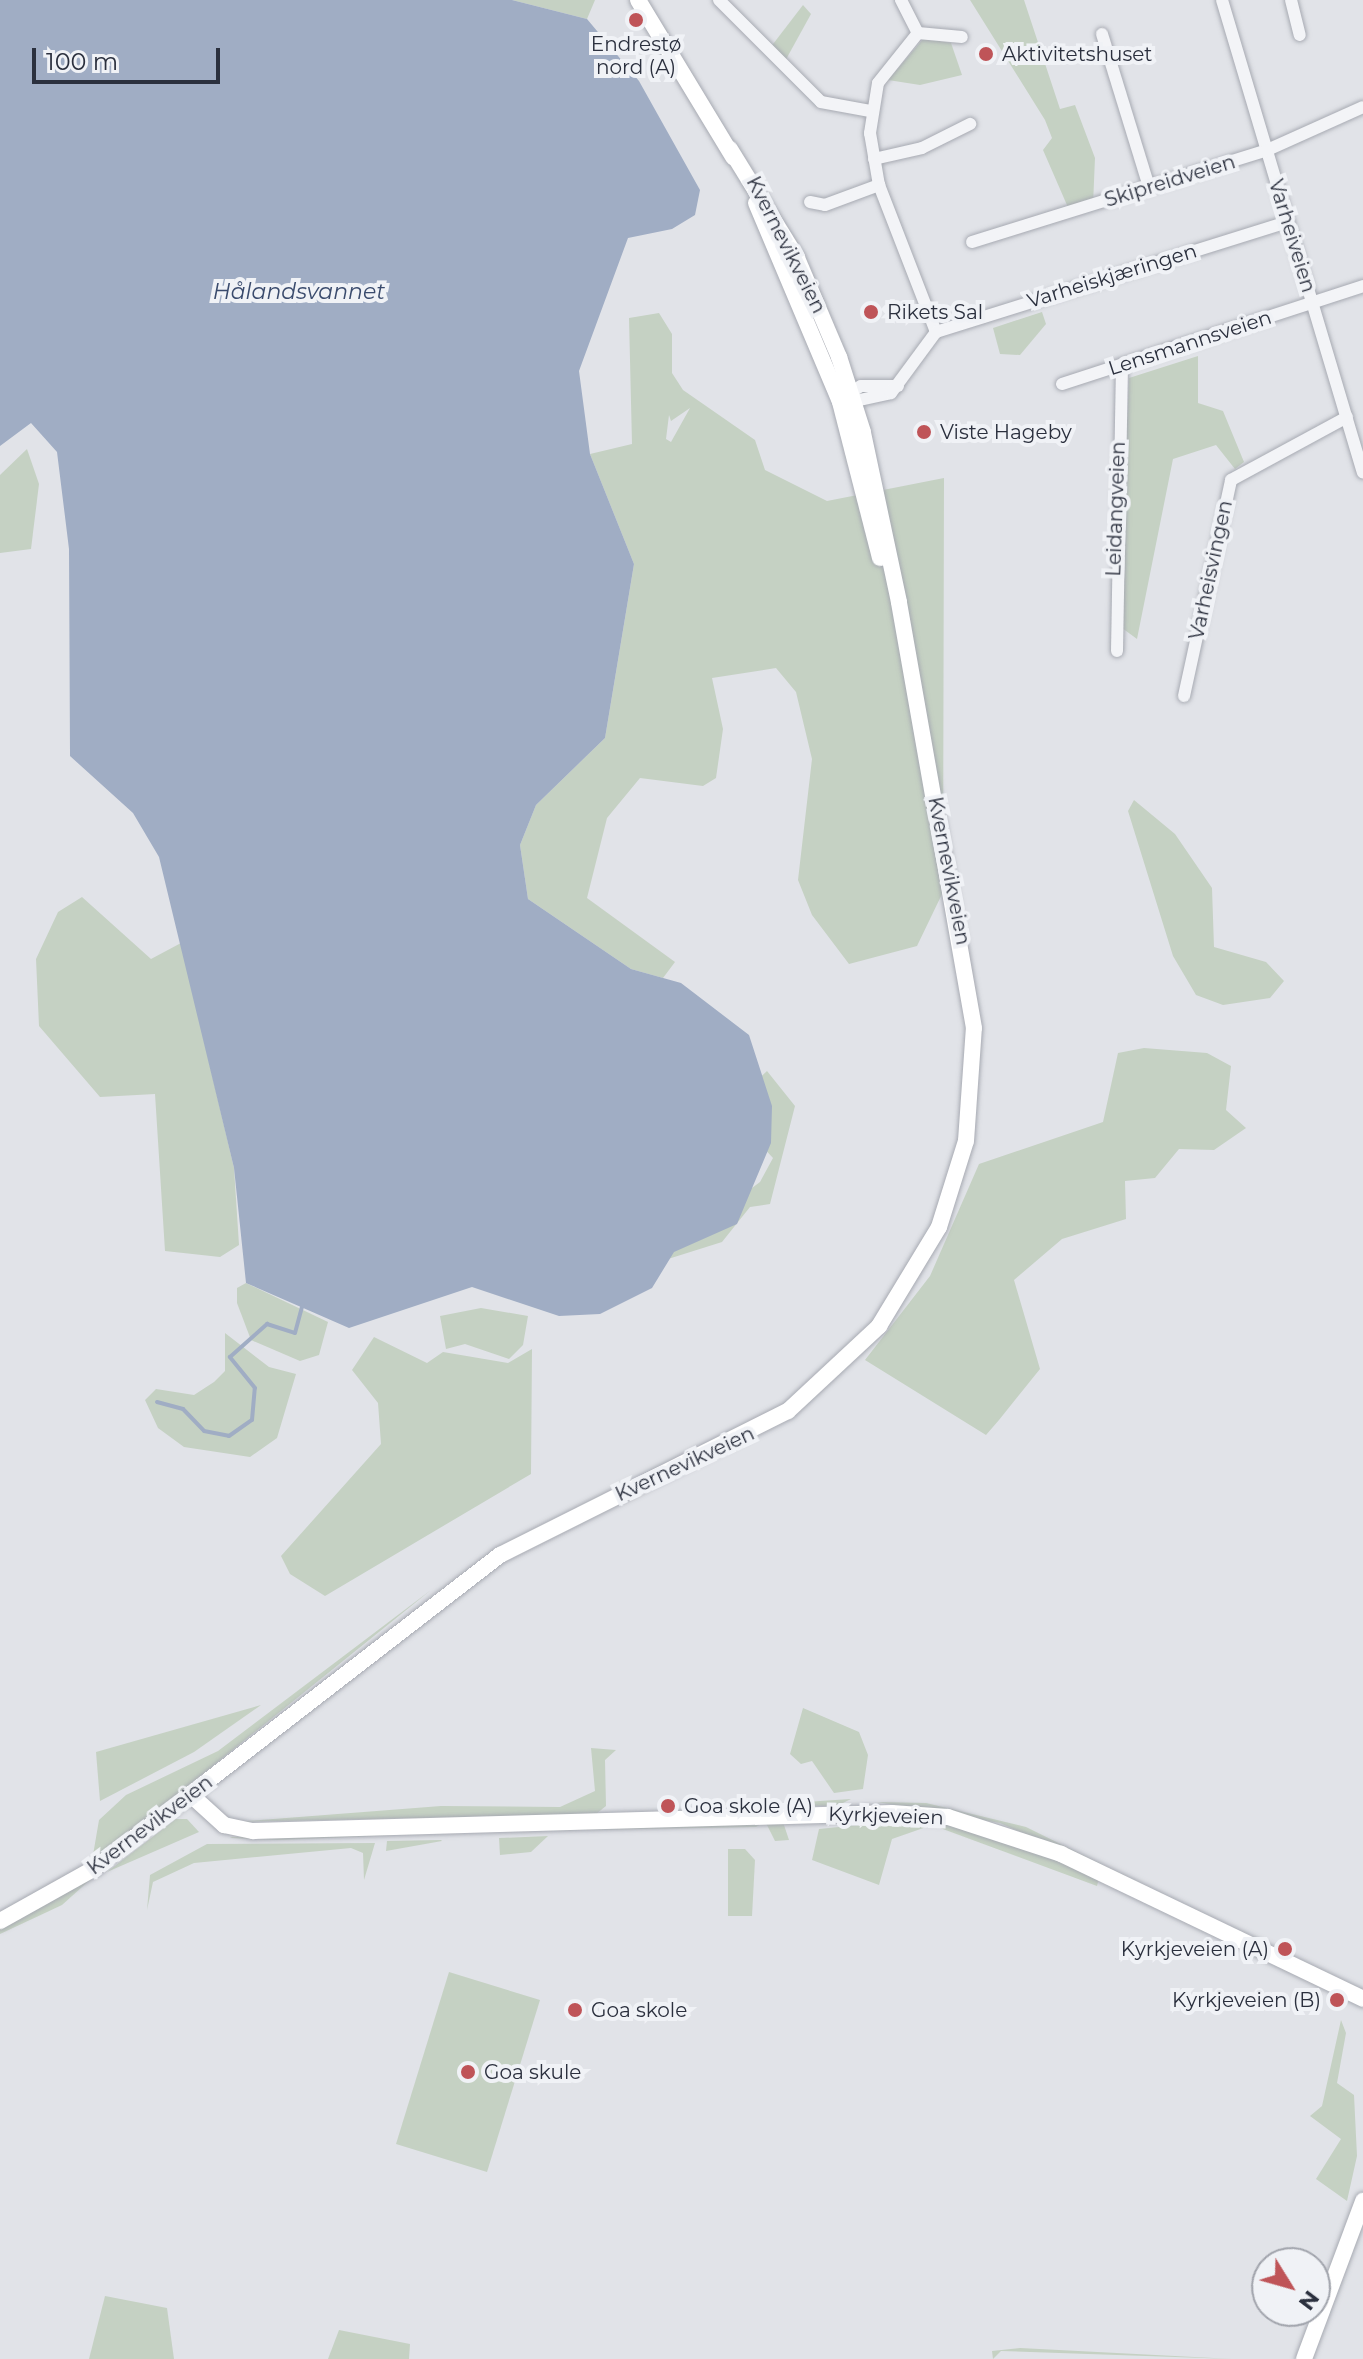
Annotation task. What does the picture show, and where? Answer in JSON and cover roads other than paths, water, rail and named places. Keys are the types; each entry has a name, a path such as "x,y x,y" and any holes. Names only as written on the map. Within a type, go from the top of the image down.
{"main road":[{"name":"Kvernevikveien","path":"0,1921 191,1795 500,1555 788,1411 860,1348 911,1280 959,1170 974,1028 901,624 848,399 797,258 638,0"},
{"name":"Kyrkjeveien","path":"191,1795 224,1825 253,1831 879,1813 948,1817 1061,1854 1363,1999"},
{"path":"1304,2359 1363,2201"}],"street":[{"path":"719,0 821,102 870,111"},
{"path":"901,0 918,33"},
{"name":"Varheiveien","path":"1222,0 1363,472"},
{"path":"1291,0 1300,35"},
{"path":"848,399 898,386 936,332 879,185 870,111 893,58 918,33"},
{"path":"918,33 962,37"},
{"path":"1102,34 1149,187"},
{"name":"Skipreidveien","path":"972,242 1265,151 1363,107"},
{"path":"874,159 922,148 970,124"},
{"path":"810,202 825,205 879,185"},
{"name":"Varheiskjæringen","path":"936,332 1288,222"},
{"name":"Lensmannsveien","path":"1062,384 1363,286"},
{"name":"Leidangveien","path":"1117,651 1122,366"},
{"name":"Varheisvingen","path":"1184,696 1231,480 1347,417"}],"water":[{"name":"Hålandsvannet","path":"0,0 512,0 587,19 639,81 700,190 695,215 672,229 628,238 579,371 590,454 634,564 605,738 536,805 520,845 528,899 631,969 681,983 749,1035 772,1106 771,1143 737,1224 674,1252 652,1288 600,1314 559,1316 472,1287 349,1328 246,1283 234,1168 159,857 133,813 70,756 69,549 57,452 31,423 0,446"}],"waterway":[{"path":"157,1402 183,1409 204,1431 229,1436 252,1420 255,1388 230,1357 267,1324 295,1333 303,1304"}],"place":[{"name":"Endrestø nord (A)","path":"636,20"},
{"name":"Aktivitetshuset","path":"986,54"},
{"name":"Rikets Sal","path":"871,312"},
{"name":"Viste Hageby","path":"924,432"},
{"name":"Goa skole (A)","path":"668,1806"},
{"name":"Kyrkjeveien (A)","path":"1285,1949"},
{"name":"Kyrkjeveien (B)","path":"1337,2000"},
{"name":"Goa skole","path":"575,2010"},
{"name":"Goa skule","path":"468,2072"}]}
